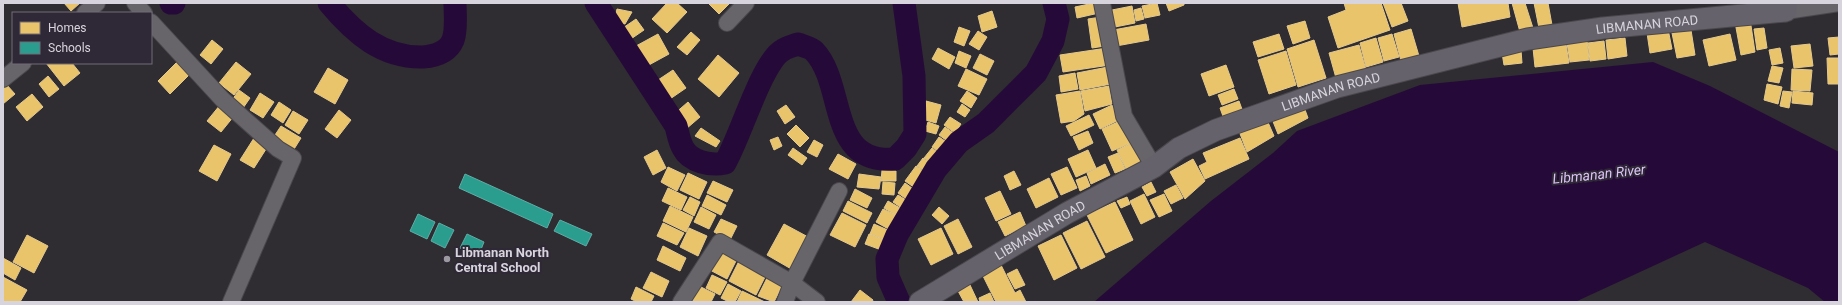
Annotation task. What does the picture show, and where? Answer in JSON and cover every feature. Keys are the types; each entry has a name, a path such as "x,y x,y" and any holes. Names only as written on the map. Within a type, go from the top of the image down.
{"main road":[{"name":"LIBMANAN ROAD","path":"923,300 1067,213 1154,166 1179,148 1216,130 1337,87 1502,44 1603,28 1786,7"}],"street":[{"path":"86,12 97,3"},
{"path":"135,3 143,12"},
{"path":"727,23 746,3"},
{"path":"1102,3 1124,116 1154,166"},
{"path":"1786,7 1839,3"},
{"path":"152,23 222,99 278,149 293,158 231,302"},
{"path":"3,79 23,64"},
{"path":"785,302 792,283 839,191"},
{"path":"681,302 720,242 792,283 816,302"}],"water":[{"name":"Libmanan River","path":"1653,62 1710,86 1839,152 1839,302 1825,302 1808,288 1705,242 1575,302 1094,302 1211,201 1273,153 1297,131 1420,85"}],"building: Homes":[{"path":"64,3 80,3 71,11"},
{"path":"667,3 677,3 687,12 667,33 652,19"},
{"path":"708,3 730,3 719,14"},
{"path":"1094,3 1099,13 1077,18 1075,7"},
{"path":"1157,3 1160,15 1145,18 1142,6"},
{"path":"1166,3 1184,3 1184,5 1169,11"},
{"path":"1344,3 1381,3 1390,30 1338,48 1328,17 1346,10"},
{"path":"1383,3 1401,3 1408,21 1392,27"},
{"path":"1458,3 1508,3 1510,17 1462,27"},
{"path":"1512,3 1525,3 1533,28 1520,32"},
{"path":"1534,3 1548,3 1552,25 1539,28"},
{"path":"1132,6 1135,23 1115,27 1112,10"},
{"path":"1141,8 1144,19 1136,21 1134,10"},
{"path":"617,9 632,12 625,24 614,22"},
{"path":"992,11 997,27 982,32 978,16"},
{"path":"1101,17 1105,46 1092,48 1088,19"},
{"path":"636,19 644,30 628,41 620,30"},
{"path":"1750,19 1755,52 1741,55 1735,22"},
{"path":"1305,21 1310,38 1293,44 1287,26"},
{"path":"1146,24 1149,40 1116,46 1113,30"},
{"path":"959,27 970,31 964,46 954,42"},
{"path":"1764,28 1767,48 1757,50 1754,29"},
{"path":"1411,29 1419,56 1401,61 1394,34"},
{"path":"1668,29 1672,49 1650,53 1647,33"},
{"path":"1691,30 1695,55 1677,58 1672,33"},
{"path":"978,31 987,37 979,50 969,44"},
{"path":"691,32 700,40 687,55 677,47"},
{"path":"658,34 669,54 647,66 636,46"},
{"path":"1279,34 1284,49 1258,57 1253,42"},
{"path":"1392,34 1399,57 1384,61 1378,38"},
{"path":"1730,34 1736,60 1709,66 1703,40"},
{"path":"1839,37 1839,54 1830,55 1828,38"},
{"path":"1376,38 1383,62 1366,67 1360,43"},
{"path":"1625,38 1627,56 1608,59 1606,40"},
{"path":"212,40 223,49 211,64 200,55"},
{"path":"1314,40 1326,78 1298,87 1287,49"},
{"path":"1587,40 1589,60 1570,62 1567,43"},
{"path":"1604,41 1606,59 1590,61 1588,43"},
{"path":"1566,44 1569,63 1535,67 1533,48"},
{"path":"1810,44 1813,66 1794,68 1791,46"},
{"path":"1359,45 1366,70 1336,78 1329,53"},
{"path":"938,48 955,57 949,69 932,59"},
{"path":"1107,48 1110,65 1063,72 1060,55"},
{"path":"1780,48 1783,63 1772,65 1769,50"},
{"path":"1521,50 1522,63 1504,65 1502,53"},
{"path":"959,51 971,56 966,68 955,63"},
{"path":"1286,51 1296,85 1269,94 1258,60"},
{"path":"980,54 994,61 987,75 973,68"},
{"path":"718,55 739,73 719,97 698,79"},
{"path":"1827,58 1839,58 1839,84 1828,84"},
{"path":"178,61 190,74 170,94 158,81"},
{"path":"236,62 251,74 234,95 219,83"},
{"path":"47,64 73,64 80,73 64,86"},
{"path":"1226,65 1234,87 1209,96 1201,74"},
{"path":"1772,66 1783,68 1779,83 1768,81"},
{"path":"1108,67 1111,84 1080,90 1077,73"},
{"path":"328,68 348,80 335,104 314,92"},
{"path":"966,69 987,79 979,95 958,86"},
{"path":"1792,69 1812,70 1810,91 1791,90"},
{"path":"673,70 686,88 670,99 658,80"},
{"path":"1075,73 1078,89 1061,92 1059,76"},
{"path":"48,76 59,89 49,97 39,84"},
{"path":"6,84 15,94 3,104 3,86"},
{"path":"1767,84 1782,87 1778,104 1764,100"},
{"path":"1109,86 1112,104 1085,111 1081,91"},
{"path":"1234,89 1238,99 1222,105 1218,95"},
{"path":"239,90 250,98 241,111 230,103"},
{"path":"967,91 977,98 971,108 960,101"},
{"path":"1080,91 1084,114 1074,121 1061,123 1056,95"},
{"path":"1783,91 1792,92 1789,108 1780,106"},
{"path":"1793,91 1813,93 1812,105 1792,103"},
{"path":"260,93 274,102 263,118 250,110"},
{"path":"32,94 43,107 27,121 16,107"},
{"path":"926,101 941,105 936,123 922,119"},
{"path":"1239,101 1243,112 1224,119 1220,108"},
{"path":"279,102 291,110 283,123 271,115"},
{"path":"688,102 700,117 686,129 673,115"},
{"path":"962,104 970,110 965,117 957,112"},
{"path":"220,105 234,116 221,132 207,121"},
{"path":"786,105 795,117 785,124 777,111"},
{"path":"1112,105 1119,120 1100,129 1093,114"},
{"path":"1304,107 1308,118 1278,134 1272,119"},
{"path":"339,110 351,120 337,138 325,129"},
{"path":"293,111 308,120 299,134 285,125"},
{"path":"1089,115 1094,125 1071,136 1066,126"},
{"path":"950,117 961,124 955,133 944,125"},
{"path":"1267,120 1274,136 1247,152 1239,131"},
{"path":"1120,121 1131,143 1112,151 1102,129"},
{"path":"928,122 939,126 936,134 925,131"},
{"path":"796,125 809,138 800,147 787,134"},
{"path":"281,126 301,138 291,154 271,141"},
{"path":"945,127 956,135 950,143 939,135"},
{"path":"701,128 720,141 716,147 695,136"},
{"path":"1088,131 1093,143 1079,150 1073,137"},
{"path":"778,137 782,146 774,150 770,140"},
{"path":"939,137 948,143 941,153 932,147"},
{"path":"254,138 268,146 254,168 240,160"},
{"path":"1240,138 1249,159 1205,179 1199,166 1207,162 1203,153"},
{"path":"814,140 823,145 817,157 807,152"},
{"path":"1132,143 1141,162 1126,169 1117,150"},
{"path":"214,145 231,154 217,181 199,171"},
{"path":"793,148 807,158 802,165 788,155"},
{"path":"932,148 940,154 933,164 924,158"},
{"path":"657,150 666,168 653,175 644,157"},
{"path":"1088,150 1096,168 1076,177 1068,159"},
{"path":"1118,153 1125,169 1115,173 1108,157"},
{"path":"838,154 856,164 848,179 829,169"},
{"path":"923,158 934,166 929,174 917,166"},
{"path":"1193,159 1205,181 1185,199 1170,172"},
{"path":"1105,164 1110,175 1091,184 1087,173"},
{"path":"916,166 926,173 915,188 905,181"},
{"path":"668,167 685,175 677,191 661,182"},
{"path":"1067,167 1077,188 1061,195 1051,174"},
{"path":"882,170 896,171 896,181 881,181"},
{"path":"1014,171 1021,185 1010,190 1004,176"},
{"path":"688,173 707,182 699,199 680,190"},
{"path":"859,174 881,177 879,189 857,187"},
{"path":"1086,176 1090,186 1080,191 1076,180"},
{"path":"1049,178 1058,197 1036,208 1027,189"},
{"path":"713,181 733,190 727,202 707,193"},
{"path":"883,182 895,183 894,195 882,194"},
{"path":"1151,182 1156,192 1147,196 1142,187"},
{"path":"905,183 916,191 909,201 898,193"},
{"path":"1176,185 1183,198 1171,204 1164,191"},
{"path":"668,188 687,197 681,210 662,201"},
{"path":"855,189 872,198 867,208 850,200"},
{"path":"1000,191 1011,214 996,221 985,198"},
{"path":"1144,194 1155,217 1141,224 1130,201"},
{"path":"1164,194 1172,211 1159,217 1150,200"},
{"path":"707,195 726,205 721,215 702,206"},
{"path":"898,195 909,202 903,209 893,202"},
{"path":"690,197 700,202 694,216 683,210"},
{"path":"1127,197 1130,204 1121,208 1117,201"},
{"path":"848,201 872,213 867,223 843,211"},
{"path":"888,201 900,208 896,215 884,208"},
{"path":"1115,202 1133,240 1106,253 1087,215"},
{"path":"670,206 693,217 686,232 663,221"},
{"path":"701,207 716,215 709,229 694,222"},
{"path":"939,207 949,216 942,224 932,215"},
{"path":"883,209 900,217 892,231 876,222"},
{"path":"1020,212 1026,226 1005,236 998,222"},
{"path":"842,213 866,225 855,247 830,235"},
{"path":"721,219 737,226 730,240 714,232"},
{"path":"958,219 972,247 958,254 944,226"},
{"path":"1087,221 1105,257 1081,269 1063,233"},
{"path":"663,223 684,233 677,245 657,236"},
{"path":"784,224 810,238 793,270 767,255"},
{"path":"874,224 890,231 887,240 870,234"},
{"path":"689,228 707,236 698,256 680,247"},
{"path":"941,228 953,254 931,265 918,239"},
{"path":"869,234 888,241 884,251 865,244"},
{"path":"27,235 48,246 34,273 13,262"},
{"path":"1061,235 1077,268 1054,280 1038,246"},
{"path":"663,246 686,258 680,271 657,260"},
{"path":"720,250 737,259 727,279 710,270"},
{"path":"3,258 21,268 15,280 3,273"},
{"path":"739,261 766,275 756,295 729,281"},
{"path":"1001,265 1015,293 1020,290 1026,302 996,302 982,274"},
{"path":"1017,269 1025,285 1015,289 1007,274"},
{"path":"651,272 669,281 662,297 643,288"},
{"path":"712,275 727,282 720,295 706,288"},
{"path":"768,276 783,284 774,302 758,296"},
{"path":"3,277 27,290 20,302 3,302"},
{"path":"728,284 741,291 735,302 729,302 721,298"},
{"path":"970,285 978,302 964,302 958,291"},
{"path":"699,286 715,294 711,302 691,301"},
{"path":"636,287 654,296 651,302 637,302 631,299"},
{"path":"860,290 873,300 872,302 851,302"},
{"path":"742,291 765,302 737,302"},
{"path":"990,293 994,302 980,302 979,298"}],"building: Schools":[{"path":"465,174 553,214 547,228 459,188"},
{"path":"418,214 435,222 427,239 410,231"},
{"path":"560,220 592,234 586,246 554,231"},
{"path":"439,223 454,230 445,248 431,241"},
{"path":"467,234 484,242 478,257 460,248"}],"waterway":[{"path":"329,3 348,24 370,42 395,53 423,57 441,53 451,44 456,22 455,3"},
{"path":"596,3 676,126 680,143 686,153 701,162 714,164 725,163 759,84 775,57 788,47 798,44 814,51 824,65 831,83 841,120 848,136 858,149 873,157 895,159 906,148 915,134 914,76 904,3"},
{"path":"899,302 888,277 887,259 897,235 936,169 959,142 986,123 1036,73 1053,41 1058,19 1054,3"}],"place":[{"name":"Libmanan North Central School","path":"447,259"}]}
